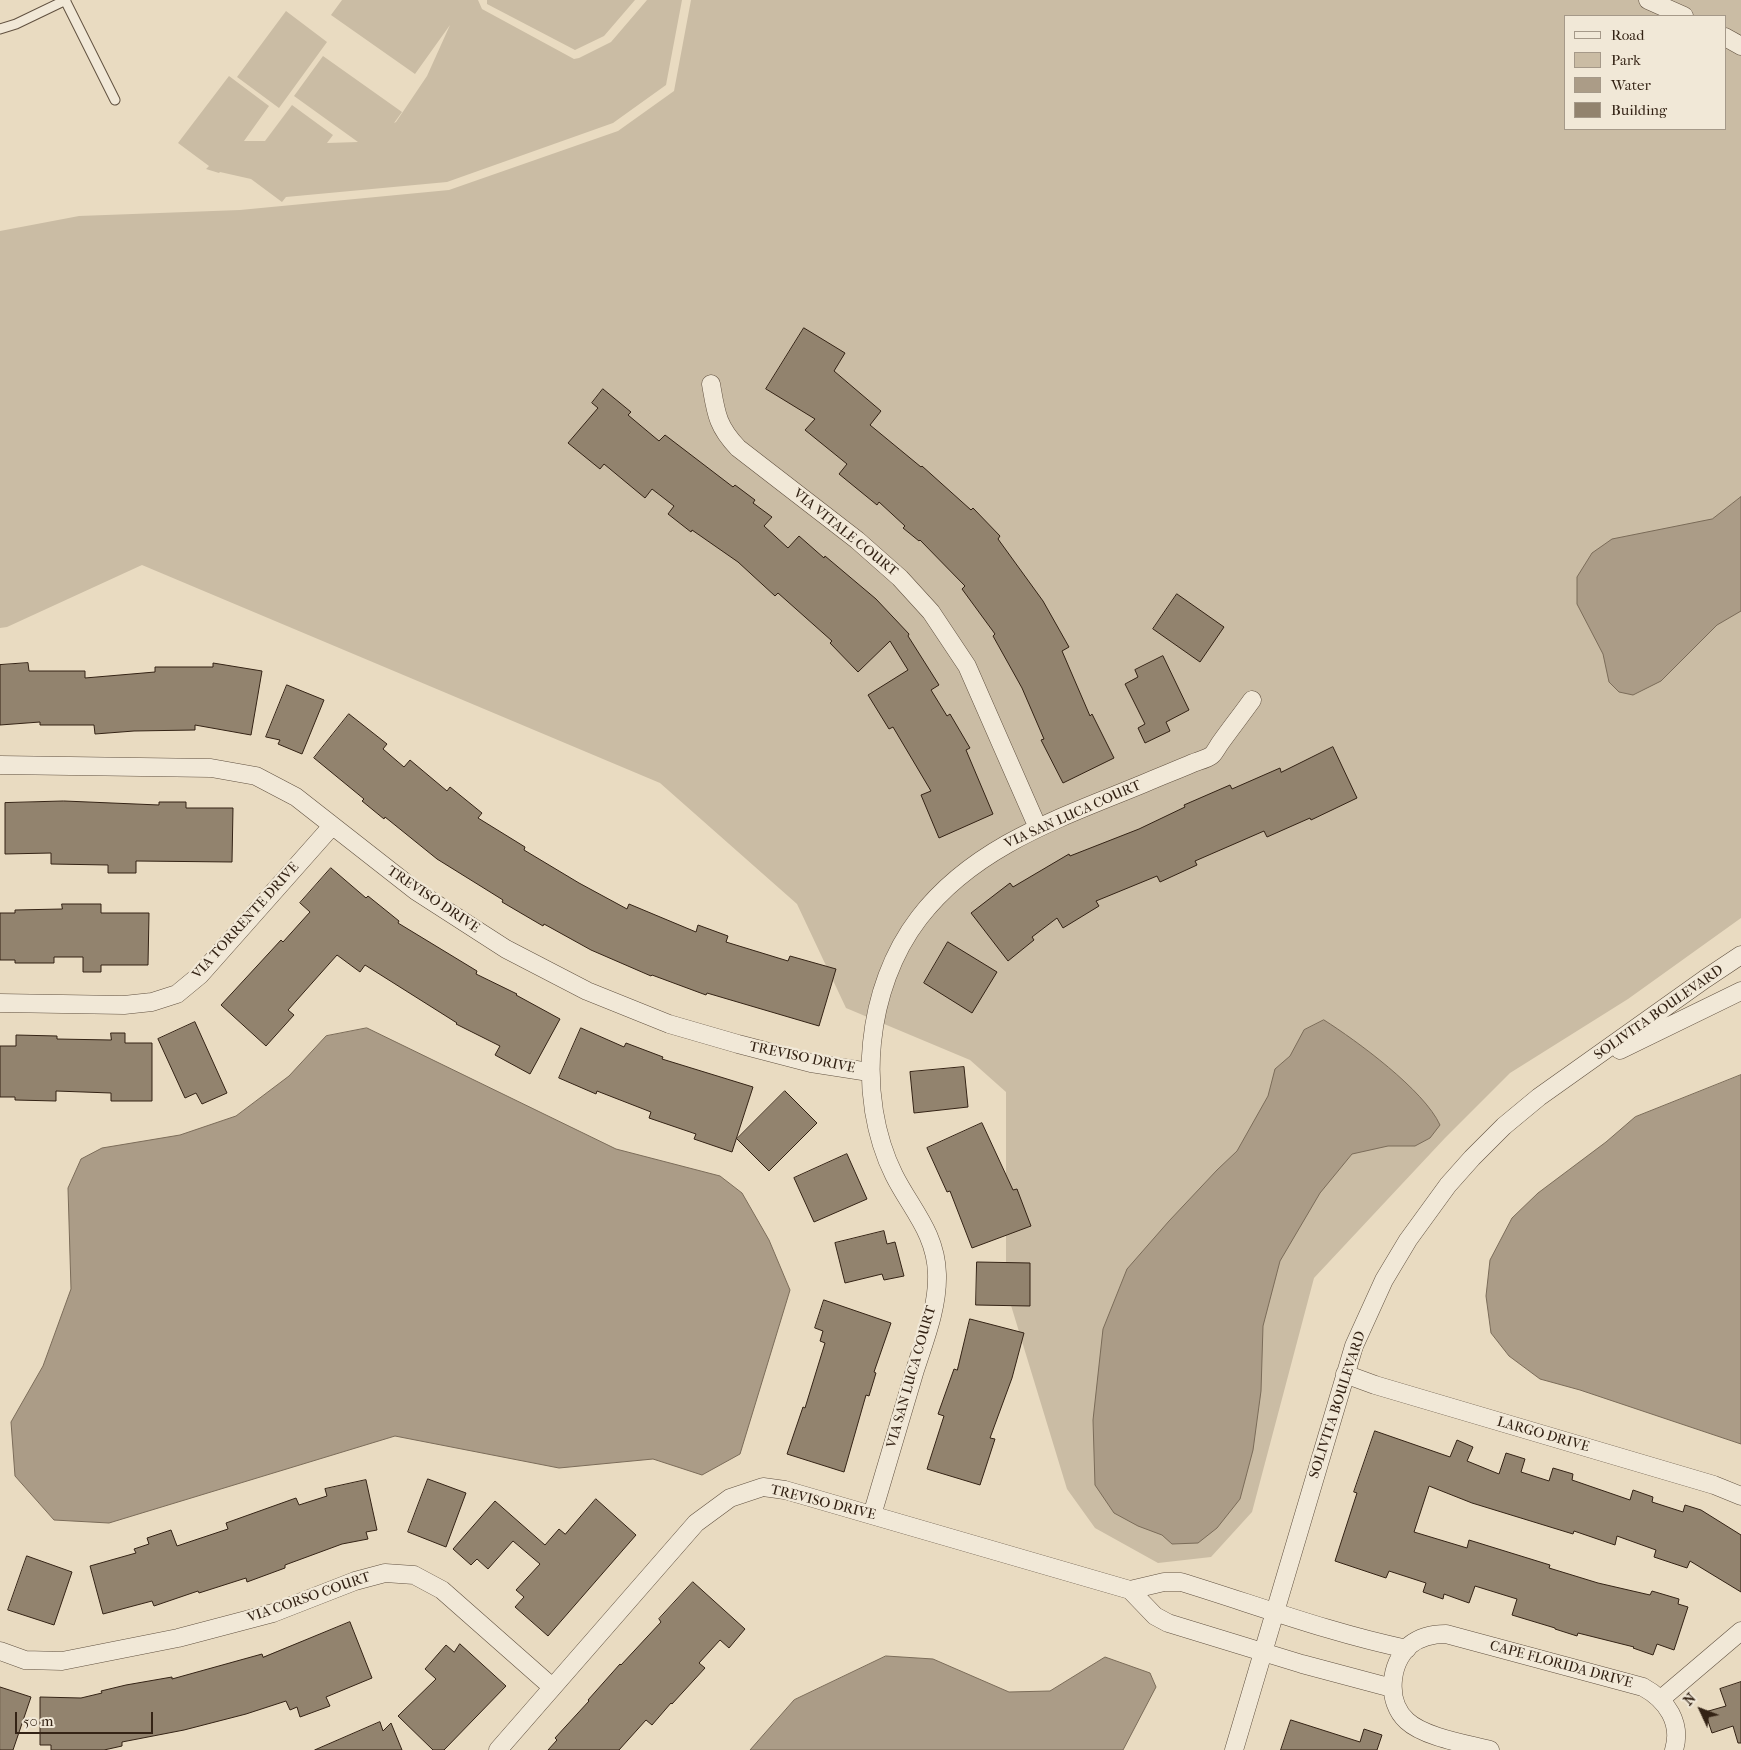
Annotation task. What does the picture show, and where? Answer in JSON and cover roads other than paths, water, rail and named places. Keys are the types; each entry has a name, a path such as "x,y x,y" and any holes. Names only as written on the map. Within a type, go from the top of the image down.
{"street":[{"path":"1648,0 1682,15"},
{"path":"1726,38 1741,46"},
{"name":"VIA VITALE COURT","path":"710,384 719,423 730,440 858,540 900,578 932,612 967,666 1038,828"},
{"name":"VIA SAN LUCA COURT","path":"872,1515 930,1321 934,1304 937,1273 928,1232 894,1175 884,1150 872,1106 869,1072 878,1005 888,975 900,949 918,918 968,868 995,850 1038,828 1212,755 1252,700"},
{"name":"TREVISO DRIVE","path":"0,765 211,768 256,776 296,797 416,891 506,949 587,991 669,1024 738,1044 811,1063 869,1072"},
{"name":"VIA TORRENTE DRIVE","path":"0,1003 124,1005 152,1002 177,994 200,975 332,826"},
{"name":"SOLIVITA BOULEVARD","path":"1234,1750 1345,1374 1368,1314 1384,1280 1425,1215 1472,1158 1504,1126 1539,1097 1741,955"},
{"name":"SOLIVITA BOULEVARD","path":"1576,1071 1741,991"},
{"name":"LARGO DRIVE","path":"1345,1374 1374,1385 1714,1485 1741,1496"},
{"name":"TREVISO DRIVE","path":"498,1750 696,1523 730,1498 763,1487 786,1490 1130,1590 1161,1620 1264,1652"},
{"name":"VIA CORSO COURT","path":"0,1651 26,1660 62,1661 178,1638 273,1613 355,1581 385,1573 414,1575 442,1590 552,1687"},
{"name":"TREVISO DRIVE","path":"1130,1590 1173,1581 1274,1611"},
{"path":"1274,1611 1384,1645 1407,1649 1395,1669 1392,1688 1395,1703 1403,1717 1421,1731 1490,1750"},
{"path":"1661,1699 1741,1631"},
{"name":"CAPE FLORIDA DRIVE","path":"1407,1649 1424,1638 1446,1634 1643,1687 1666,1704 1674,1719 1676,1735 1674,1750"},
{"path":"1264,1652 1392,1688"}],"lane":[{"path":"0,29 16,24 65,0 116,100"}],"water":[{"path":"1741,497 1741,611 1717,625 1661,681 1633,695 1619,692 1609,682 1603,654 1577,604 1577,577 1592,553 1612,539 1712,519"},
{"path":"1324,1020 1371,1053 1405,1082 1432,1111 1440,1125 1430,1138 1415,1146 1388,1146 1352,1154 1320,1193 1280,1261 1263,1326 1261,1391 1253,1450 1240,1499 1217,1528 1198,1543 1172,1544 1162,1535 1138,1526 1114,1513 1095,1485 1093,1420 1103,1329 1127,1269 1169,1221 1237,1151 1268,1096 1275,1069 1290,1056 1304,1030"},
{"path":"367,1028 616,1149 720,1176 742,1193 769,1240 790,1290 740,1454 702,1475 653,1459 559,1468 395,1436 109,1523 54,1520 15,1476 11,1422 43,1366 71,1289 68,1188 81,1159 102,1148 180,1135 236,1116 289,1076 326,1036"},
{"path":"1741,1075 1741,1444 1580,1390 1540,1379 1509,1356 1491,1333 1486,1296 1490,1260 1512,1218 1538,1193 1606,1142 1635,1117"},
{"path":"886,1656 933,1659 1009,1692 1050,1691 1105,1657 1150,1673 1156,1687 1123,1750 750,1750 794,1700"}]}
